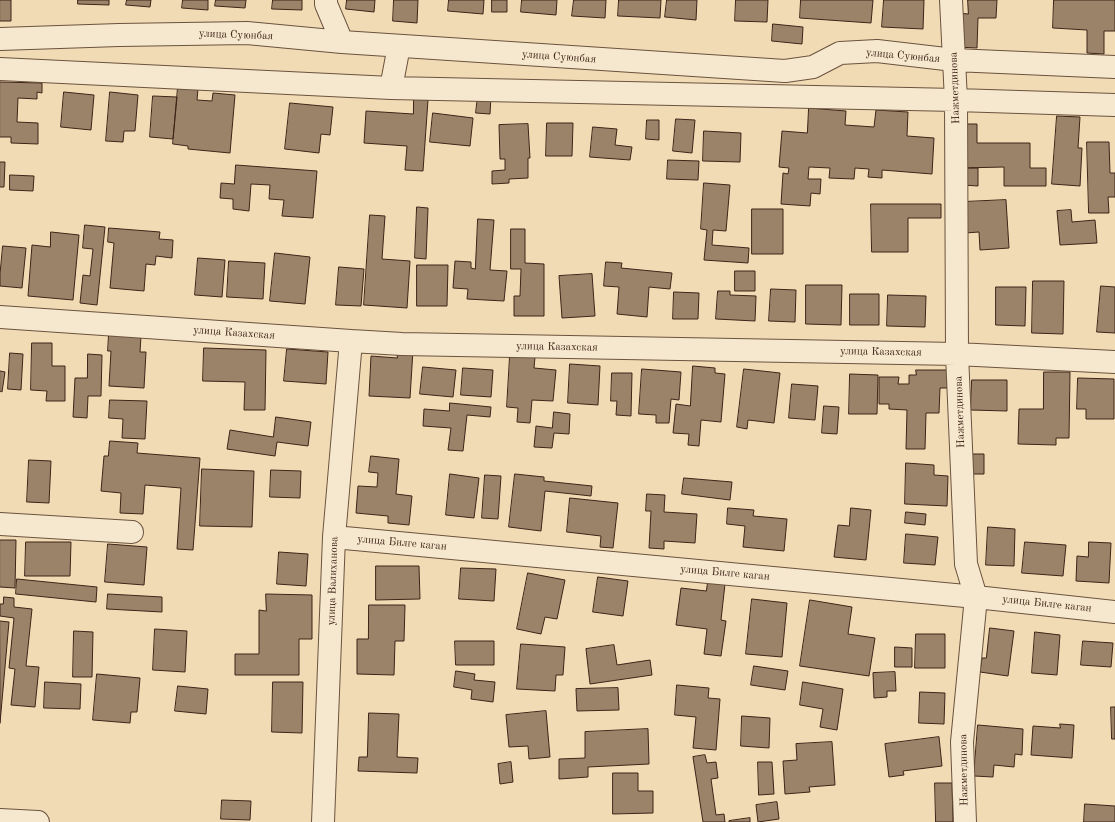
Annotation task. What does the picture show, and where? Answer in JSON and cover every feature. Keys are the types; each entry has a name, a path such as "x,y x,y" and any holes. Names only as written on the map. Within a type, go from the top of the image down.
{"street":[{"path":"326,0 326,4 342,42"},
{"name":"Нажметдинова","path":"951,0 956,100 958,354 966,564 976,597 962,742 965,822"},
{"name":"улица Суюнбая","path":"0,39 247,33 342,42 785,71 813,67 840,53 877,51 954,60 1115,67"},
{"path":"391,88 399,46"},
{"path":"0,69 391,88 956,100 1115,105"},
{"name":"улица Казахская","path":"0,317 410,344 958,354 1115,362"},
{"name":"улица Валиханова","path":"323,822 334,537 351,341"},
{"path":"0,524 132,532"},
{"name":"улица Билге каган","path":"334,537 976,597 1115,612"},
{"path":"0,820 38,822"}],"building":[{"path":"0,0 11,0 11,21 0,21"},
{"path":"78,0 109,0 109,5 78,4"},
{"path":"127,0 151,0 150,7 126,5"},
{"path":"183,0 208,0 208,10 182,8"},
{"path":"216,0 246,0 245,8 215,6"},
{"path":"273,0 302,0 302,10 272,9"},
{"path":"347,0 375,0 374,12 346,9"},
{"path":"394,0 418,0 417,23 393,21"},
{"path":"449,0 484,0 483,14 448,11"},
{"path":"492,0 507,0 507,12 492,12"},
{"path":"522,0 557,0 556,15 521,12"},
{"path":"574,0 606,0 605,18 572,16"},
{"path":"619,0 661,0 660,18 618,16"},
{"path":"667,0 697,0 696,20 665,17"},
{"path":"736,0 768,0 767,22 735,21"},
{"path":"801,0 873,0 871,23 800,18"},
{"path":"884,0 924,0 923,29 882,27"},
{"path":"968,0 997,0 996,18 978,18 977,48 957,47 958,13 968,14"},
{"path":"1054,0 1115,0 1115,31 1104,31 1104,54 1087,53 1087,30 1053,28"},
{"path":"773,24 803,27 802,44 772,41"},
{"path":"0,82 42,83 42,93 37,92 37,99 18,98 17,122 38,123 38,144 11,143 11,137 0,137"},
{"path":"178,87 198,89 197,100 212,101 213,93 235,95 230,153 188,149 188,146 173,144"},
{"path":"64,92 94,95 91,130 61,127"},
{"path":"110,92 138,95 135,131 124,131 123,142 106,141"},
{"path":"478,95 491,97 490,114 476,113"},
{"path":"153,96 177,97 173,139 150,137"},
{"path":"414,99 428,100 423,171 405,170 407,146 364,143 366,111 413,114"},
{"path":"290,103 333,107 330,135 321,134 319,153 285,149"},
{"path":"809,108 846,111 845,125 874,127 876,110 908,112 907,136 934,138 932,174 882,170 882,178 868,177 869,169 855,168 854,179 829,178 830,168 809,167 808,179 821,179 820,194 811,193 810,206 781,204 783,173 788,174 789,168 779,167 782,131 807,133"},
{"path":"433,113 473,118 470,146 430,142"},
{"path":"1057,116 1080,117 1078,148 1082,148 1080,186 1052,184"},
{"path":"676,119 695,120 692,153 673,151"},
{"path":"647,120 659,120 659,140 646,139"},
{"path":"547,123 573,123 572,156 546,156"},
{"path":"528,124 530,158 528,158 528,178 509,179 509,183 492,184 492,171 505,170 505,159 500,159 499,125"},
{"path":"961,124 977,124 977,143 1030,143 1030,168 1046,168 1046,186 1004,186 1004,167 961,168"},
{"path":"593,127 617,129 615,145 632,147 630,160 590,157"},
{"path":"704,131 741,133 740,162 703,161"},
{"path":"1087,142 1109,142 1110,173 1115,173 1115,197 1108,197 1109,213 1089,213"},
{"path":"668,160 699,161 698,180 667,179"},
{"path":"0,162 5,162 4,187 0,187"},
{"path":"236,165 317,171 313,218 282,216 284,200 269,199 270,185 251,184 249,211 233,209 233,199 220,198 221,183 234,184"},
{"path":"963,168 978,168 978,186 962,185"},
{"path":"10,175 34,176 33,191 10,190"},
{"path":"704,183 730,185 726,231 713,230 712,245 749,248 748,263 704,260 707,230 701,229"},
{"path":"1006,200 1009,248 980,250 979,232 965,233 963,202"},
{"path":"871,204 941,204 941,218 908,218 908,252 872,252"},
{"path":"417,207 428,208 426,259 415,258"},
{"path":"752,209 783,209 783,254 752,254"},
{"path":"1071,210 1072,222 1095,220 1097,243 1060,245 1057,211"},
{"path":"370,215 385,216 382,259 410,261 407,308 364,305"},
{"path":"478,219 494,220 490,270 507,271 504,301 467,299 468,289 453,288 455,261 471,262 471,268 475,269"},
{"path":"85,225 105,227 97,305 80,303 83,275 90,276 93,249 83,248"},
{"path":"109,228 160,232 159,239 173,240 172,258 156,256 155,265 146,264 144,291 110,288 114,243 108,242"},
{"path":"511,229 525,229 525,263 544,264 544,316 514,316 514,296 520,296 521,269 511,269"},
{"path":"51,232 79,235 73,300 28,296 32,245 50,247"},
{"path":"3,246 26,248 22,288 0,286"},
{"path":"275,253 310,257 305,304 270,301"},
{"path":"198,258 225,260 222,297 195,295"},
{"path":"229,261 265,263 263,299 227,297"},
{"path":"606,262 622,263 621,268 672,273 670,289 649,287 647,317 617,314 619,287 604,286"},
{"path":"417,265 448,265 447,306 417,306"},
{"path":"339,267 364,269 361,306 336,305"},
{"path":"735,271 755,271 755,291 735,291"},
{"path":"592,274 595,316 562,318 559,276"},
{"path":"1033,281 1064,281 1063,334 1032,333"},
{"path":"806,285 842,285 841,325 806,324"},
{"path":"1101,286 1115,287 1115,333 1097,332"},
{"path":"996,287 1026,287 1025,326 996,325"},
{"path":"771,289 796,290 795,322 769,321"},
{"path":"718,291 730,291 730,295 756,296 755,321 716,319"},
{"path":"674,292 699,293 698,319 673,319"},
{"path":"850,294 879,294 879,325 850,325"},
{"path":"888,295 926,296 925,327 887,326"},
{"path":"109,334 141,336 140,352 146,352 144,388 109,386 111,351 108,351"},
{"path":"32,343 52,343 52,366 65,366 65,401 46,401 47,391 31,390"},
{"path":"204,348 266,350 265,410 244,410 245,382 203,381"},
{"path":"287,349 328,352 326,384 284,381"},
{"path":"397,349 413,350 410,398 369,396 371,356 397,358"},
{"path":"10,353 23,354 21,390 8,389"},
{"path":"88,354 102,355 101,396 88,396 87,418 73,417 75,378 87,378"},
{"path":"510,356 535,357 534,368 556,370 553,401 532,400 530,423 517,422 518,408 507,407"},
{"path":"570,364 600,366 598,405 568,403"},
{"path":"693,366 715,368 715,373 725,374 721,422 701,420 699,446 688,445 689,434 673,433 676,404 690,406"},
{"path":"423,367 456,370 453,397 420,394"},
{"path":"463,368 493,370 491,397 461,395"},
{"path":"642,369 681,372 679,400 671,399 669,423 656,423 656,415 639,414"},
{"path":"744,369 780,373 774,423 748,420 747,429 737,427"},
{"path":"916,370 948,370 948,388 940,388 939,413 926,413 925,449 906,449 907,410 889,409 889,404 879,404 879,377 899,377 898,384 909,384 909,375 916,375"},
{"path":"0,371 5,372 2,392 0,391"},
{"path":"1044,372 1070,372 1069,438 1056,438 1056,445 1018,444 1019,409 1043,409"},
{"path":"612,373 632,373 631,416 616,415 617,401 611,401"},
{"path":"850,374 878,375 877,414 849,414"},
{"path":"1078,378 1114,379 1114,419 1086,419 1086,409 1077,409"},
{"path":"972,380 1007,380 1007,411 971,410"},
{"path":"792,384 818,386 815,420 789,418"},
{"path":"110,400 147,401 145,439 122,438 123,419 109,418"},
{"path":"450,403 491,407 490,417 467,415 463,451 448,450 451,428 423,426 424,409 449,411"},
{"path":"824,406 839,407 837,434 822,433"},
{"path":"554,412 570,414 569,434 554,433 552,448 534,447 536,426 552,428"},
{"path":"276,417 311,422 308,446 277,442 275,456 227,449 230,430 273,437"},
{"path":"110,441 138,443 137,453 200,458 193,550 177,549 181,488 145,485 143,514 120,513 121,493 101,491 104,456 108,456"},
{"path":"970,454 984,454 984,474 970,474"},
{"path":"371,456 399,459 396,494 412,496 409,525 388,523 388,516 356,513 358,486 377,487 378,473 369,472"},
{"path":"29,460 51,461 49,503 27,502"},
{"path":"906,463 934,465 934,475 948,476 947,506 905,504"},
{"path":"202,469 254,471 252,527 200,526"},
{"path":"271,470 301,471 300,498 270,497"},
{"path":"450,474 479,478 474,518 446,515"},
{"path":"515,474 544,477 544,481 592,486 591,496 545,491 541,531 509,527"},
{"path":"485,475 501,476 498,519 482,518"},
{"path":"684,478 732,482 730,500 682,494"},
{"path":"647,494 665,495 664,512 697,514 695,543 664,541 664,549 649,548 651,511 646,511"},
{"path":"570,498 618,503 613,548 600,547 601,536 567,532"},
{"path":"728,508 754,510 753,516 787,519 784,551 743,547 745,526 727,524"},
{"path":"851,508 871,510 866,560 834,557 838,525 849,526"},
{"path":"906,512 926,514 925,525 905,523"},
{"path":"988,527 1015,529 1014,566 986,565"},
{"path":"906,534 938,537 935,565 904,563"},
{"path":"0,540 16,540 15,588 0,587"},
{"path":"26,542 71,542 70,576 25,576"},
{"path":"1025,542 1066,545 1063,576 1022,573"},
{"path":"1089,542 1111,543 1109,583 1076,581 1077,556 1088,557"},
{"path":"108,544 147,547 144,585 105,582"},
{"path":"279,552 308,554 306,586 277,584"},
{"path":"376,566 419,566 420,599 376,600"},
{"path":"461,568 496,569 494,601 459,599"},
{"path":"528,573 565,580 557,619 545,617 541,634 517,629"},
{"path":"598,577 628,581 623,616 593,612"},
{"path":"17,579 97,587 96,602 16,594"},
{"path":"708,582 725,584 721,620 726,621 721,656 704,654 707,629 676,625 681,588 706,591"},
{"path":"108,594 162,597 162,612 107,609"},
{"path":"266,594 312,595 312,639 299,639 299,675 235,675 235,654 259,654 259,610 266,611"},
{"path":"4,597 14,598 14,607 32,609 26,666 39,667 35,707 11,705 15,669 9,668 14,618 0,616 0,604 3,604"},
{"path":"752,599 787,603 782,657 746,654"},
{"path":"810,600 852,607 848,634 875,638 869,676 800,666"},
{"path":"369,605 405,605 404,641 395,641 394,675 357,674 357,639 368,639"},
{"path":"0,621 9,622 0,723"},
{"path":"990,628 1014,631 1008,676 980,672 982,658 986,658"},
{"path":"155,629 187,631 185,672 153,670"},
{"path":"74,631 93,632 92,677 73,677"},
{"path":"1035,632 1060,635 1057,675 1032,673"},
{"path":"916,634 945,634 945,668 915,668"},
{"path":"455,641 494,641 494,665 456,665"},
{"path":"1083,641 1113,643 1111,667 1081,665"},
{"path":"521,644 565,647 563,675 556,675 555,691 517,689"},
{"path":"614,645 617,665 650,660 652,675 590,684 586,649"},
{"path":"895,647 912,648 912,667 895,667"},
{"path":"754,666 788,671 785,690 751,685"},
{"path":"456,671 475,674 474,680 495,682 493,702 471,699 472,690 454,687"},
{"path":"895,672 896,691 887,691 887,697 874,698 873,673"},
{"path":"97,674 140,678 137,712 131,712 130,723 93,720"},
{"path":"45,682 81,684 80,709 44,708"},
{"path":"273,682 303,682 302,733 272,732"},
{"path":"803,682 843,689 837,730 820,727 823,709 800,705"},
{"path":"677,685 709,688 708,698 720,699 716,750 693,748 696,717 675,715"},
{"path":"178,686 208,689 206,714 175,711"},
{"path":"618,688 619,710 577,711 576,689"},
{"path":"920,692 945,693 944,724 919,723"},
{"path":"1111,707 1115,707 1115,739 1112,739"},
{"path":"546,711 550,757 529,759 528,746 509,747 506,715"},
{"path":"369,713 399,714 397,757 418,758 417,773 358,771 359,757 367,757"},
{"path":"742,716 770,718 769,748 741,746"},
{"path":"1060,724 1074,725 1072,758 1031,755 1033,726 1060,728"},
{"path":"978,725 1023,729 1022,755 1015,754 1014,767 994,765 993,777 974,776"},
{"path":"648,729 649,764 588,767 588,777 559,779 559,759 585,758 585,732"},
{"path":"939,737 942,766 903,771 904,775 889,777 885,744"},
{"path":"832,742 835,785 809,787 810,792 785,794 783,761 797,760 796,744"},
{"path":"705,755 707,763 716,762 718,778 711,779 716,815 724,814 725,822 703,822 693,757"},
{"path":"511,762 513,782 500,784 498,764"},
{"path":"758,762 772,762 774,794 759,795"},
{"path":"613,773 638,773 638,791 653,791 653,813 613,814"},
{"path":"935,783 952,783 953,822 936,822"},
{"path":"222,800 251,801 250,820 221,819"},
{"path":"777,802 779,819 758,822 756,805"},
{"path":"1085,804 1115,806 1115,822 1084,822"},
{"path":"750,818 750,822 729,822 729,821"}]}
